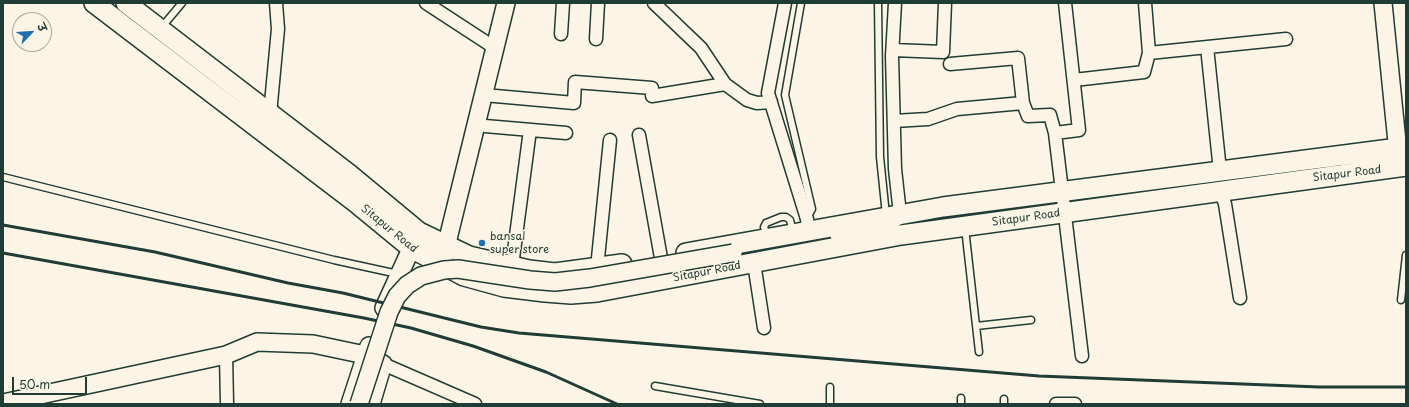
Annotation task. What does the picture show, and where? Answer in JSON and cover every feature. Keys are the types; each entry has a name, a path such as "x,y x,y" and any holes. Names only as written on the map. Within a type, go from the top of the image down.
{"main road":[{"name":"Sitapur Road","path":"94,3 360,206 415,240 447,246 469,256 512,266 555,273 661,258 767,237 803,227 890,220 1061,192 1402,147"},
{"name":"Sitapur Road","path":"126,3 349,174 441,265 464,276 504,287 571,294 628,287 901,236 964,226 1403,167"}],"street":[{"path":"260,131 270,114 278,28 276,3"},
{"path":"426,3 495,48"},
{"path":"441,265 447,246 506,3"},
{"path":"561,34 563,3"},
{"path":"596,39 598,3"},
{"path":"654,3 701,48 725,84 746,100 757,103 771,102"},
{"path":"785,3 768,92 803,227"},
{"path":"895,3 893,50 895,168 890,220 901,236"},
{"path":"893,50 943,52 946,3"},
{"path":"1055,133 1079,130 1066,3"},
{"path":"1074,80 1144,72 1149,53 1145,3"},
{"path":"1383,3 1402,147 1403,167"},
{"path":"1149,53 1286,38"},
{"path":"1207,47 1220,171"},
{"path":"950,64 1018,58 1025,111 1028,116 1050,115 1055,133 1063,212 1082,356"},
{"path":"484,95 574,103 575,82 652,88 652,96 725,84"},
{"path":"894,121 928,119 957,109 1023,103"},
{"path":"485,126 566,133"},
{"path":"512,266 530,130"},
{"path":"639,135 661,258"},
{"path":"597,268 610,140"},
{"path":"1221,191 1225,204 1240,298"},
{"path":"359,404 389,312 407,284 421,276 444,270 458,269 530,280 555,282 590,278 733,254 890,220"},
{"path":"350,404 365,355 415,240"},
{"path":"754,263 764,328"},
{"path":"3,403 226,355 257,342 313,344 365,355 475,404"},
{"path":"226,355 227,404"},
{"path":"371,404 383,364"},
{"path":"1056,404 1075,404"}],"lane":[{"path":"160,29 182,3"},
{"path":"801,3 785,95 812,209 803,227"},
{"path":"878,3 880,157 890,220"},
{"path":"3,177 326,258 399,274"},
{"path":"964,226 979,352"},
{"path":"1400,300 1406,255"},
{"path":"976,326 1031,320"},
{"path":"655,386 760,404"},
{"path":"830,387 830,404"}],"railway":[{"path":"3,225 155,252 288,283 343,293 481,327 519,333 1039,376 1319,387 1406,387"},
{"path":"3,253 364,318 411,328 473,346 546,372 617,404"}],"place":[{"name":"bansal super store","path":"482,243"}]}
